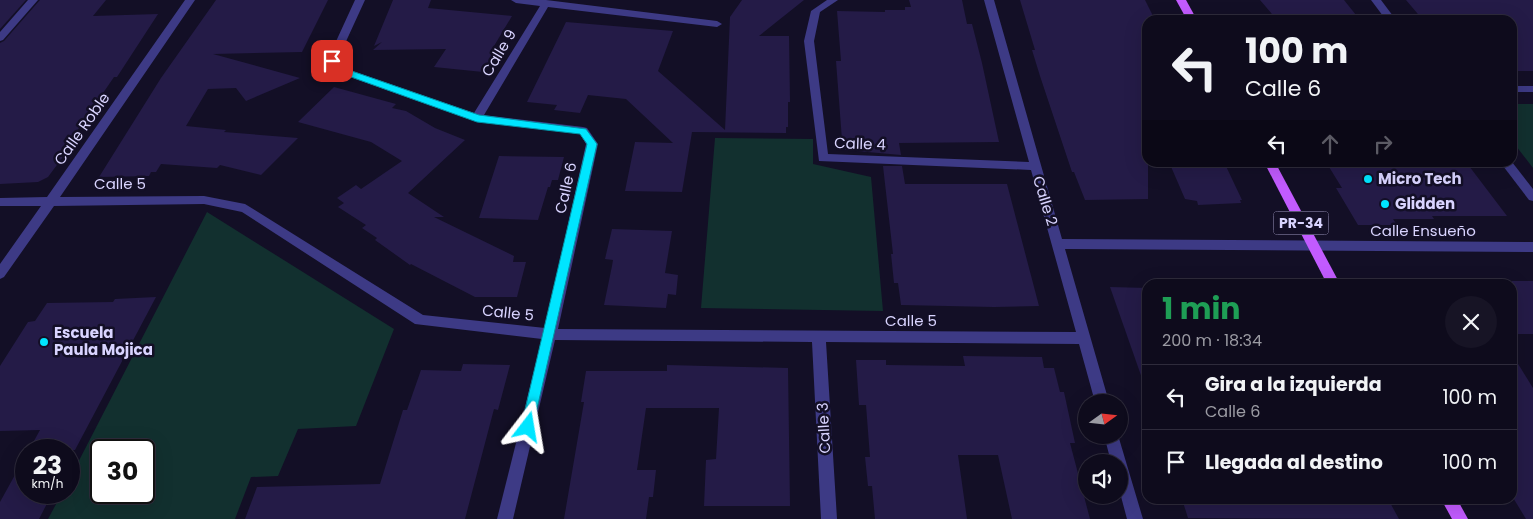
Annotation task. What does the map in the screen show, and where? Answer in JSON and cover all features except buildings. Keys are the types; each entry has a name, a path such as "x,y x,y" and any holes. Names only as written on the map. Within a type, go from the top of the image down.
{"main road":[{"path":"1181,0 1189,15"},
{"name":"PR-34","path":"1271,167 1331,279"},
{"path":"1452,504 1460,519"}],"street":[{"path":"0,38 33,0"},
{"name":"Calle Roble","path":"0,274 190,0"},
{"name":"Calle 6","path":"360,0 332,61 340,70 477,118 583,132 592,144 550,334 505,519"},
{"path":"516,0 717,24"},
{"name":"Calle 4","path":"832,0 816,11 809,41 823,158 1034,166"},
{"name":"Calle 2","path":"989,0 1034,166 1100,394"},
{"path":"1376,0 1388,15"},
{"name":"Calle 9","path":"477,118 546,3"},
{"path":"1517,89 1533,89"},
{"path":"1509,167 1533,197"},
{"name":"Calle 5","path":"0,202 204,200 245,208 420,320 550,334 1084,338"},
{"name":"Calle Ensueño","path":"1057,244 1533,247"},
{"name":"Calle 3","path":"819,337 829,519"},
{"path":"1113,444 1134,519"}],"green space":[{"path":"1517,104 1533,104 1533,168 1517,147"},
{"path":"715,138 813,139 813,164 871,177 883,311 701,308"},
{"path":"207,212 394,329 356,426 298,429 278,476 251,477 235,519 48,519 56,504 80,504 80,459 90,439 90,504 155,504 155,439 90,439"}],"place":[{"name":"Micro Tech","path":"1368,179"},
{"name":"Glidden","path":"1385,204"},
{"name":"Escuela Paula Mojica","path":"44,342"}],"route":[{"path":"332,61 340,70 477,118 583,132 592,144 528,427"}]}
